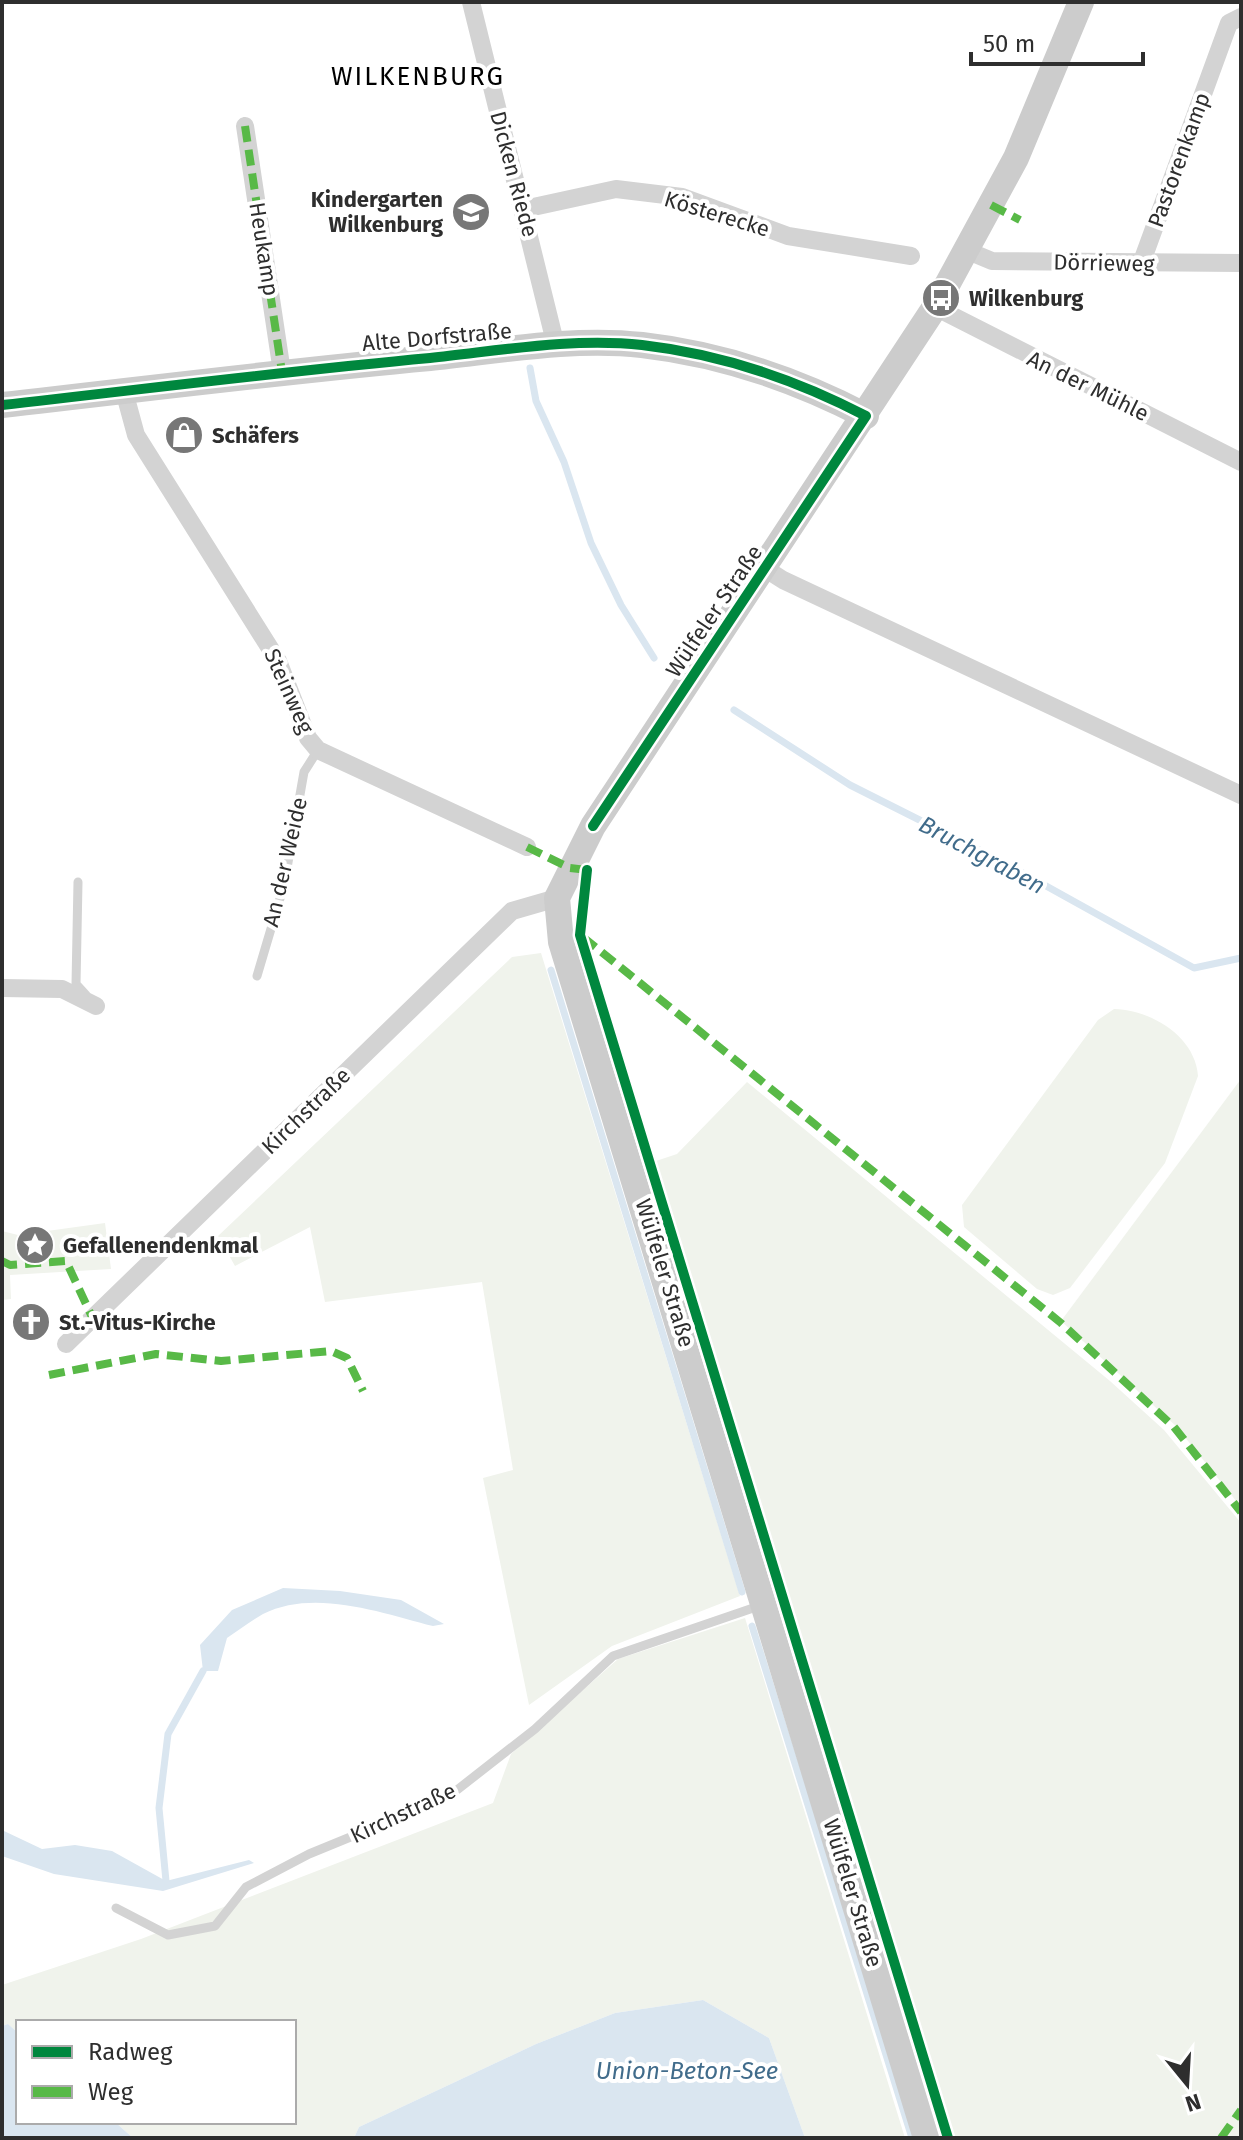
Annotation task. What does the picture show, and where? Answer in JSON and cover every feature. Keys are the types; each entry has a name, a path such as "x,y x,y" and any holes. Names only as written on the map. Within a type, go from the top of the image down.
{"main road":[{"name":"Wülfeler Straße","path":"926,2138 766,1604 561,942 557,898 593,826 866,416 968,251 1016,158 1081,2"},
{"name":"Alte Dorfstraße","path":"2,405 282,372 556,346 639,345 705,354 788,380 866,416"}],"street":[{"name":"Dicken Riede","path":"471,2 556,346"},
{"name":"Pastorenkamp","path":"1141,264 1229,23 1241,17"},
{"name":"Heukamp","path":"245,126 282,372"},
{"name":"Kösterecke","path":"524,209 616,189 682,197 788,236 911,256"},
{"name":"Dörrieweg","path":"968,251 992,261 1241,263"},
{"name":"An der Mühle","path":"935,307 1241,462"},
{"name":"Steinweg","path":"124,391 136,435 278,661 308,738 318,750 527,847"},
{"path":"766,569 796,587 1241,795"},
{"name":"Kirchstraße","path":"66,1344 512,911 557,898"},
{"path":"2,988 62,989 96,1006"}],"lane":[{"name":"An der Weide","path":"257,976 284,885 304,772 318,750"},
{"path":"78,882 76,984 96,1006"},
{"name":"Kirchstraße","path":"116,1908 168,1935 215,1926 246,1887 309,1854 448,1797 535,1729 613,1656 766,1604"}],"shaded area":[{"path":"541,953 740,1596 612,1646 529,1705 483,1478 513,1470 482,1282 325,1302 310,1227 235,1266 218,1236 512,957"},
{"path":"1114,1009 1142,1014 1169,1028 1189,1049 1198,1076 1165,1163 1070,1288 1053,1295 1037,1289 964,1227 962,1205 1098,1020"},
{"path":"1241,1079 1241,1507 1176,1426 1061,1321"},
{"path":"747,1082 1110,1381 1164,1430 1241,1523 1241,2138 954,2138 653,1162 677,1154"},
{"path":"105,1223 111,1269 10,1275 11,1299 2,1300 2,1231 18,1235"},
{"path":"745,1618 905,2138 805,2138 769,2038 703,2000 615,2013 536,2044 359,2127 354,2138 133,2138 117,2124 296,2124 296,2020 16,2020 16,2031 8,2024 2,2026 2,1985 141,1939 493,1803 511,1754 618,1659"}],"water":[{"path":"283,1588 340,1591 401,1600 444,1624 433,1626 348,1605 304,1603 283,1607 263,1614 227,1638 218,1671 203,1671 200,1645 232,1610"},
{"path":"4,1831 42,1849 75,1845 112,1851 166,1881 249,1860 254,1863 163,1891 54,1874 2,1856"},
{"name":"Union-Beton-See","path":"703,2000 769,2038 805,2138 354,2138 359,2127 536,2044 615,2013"},
{"path":"8,2024 16,2031 16,2124 117,2124 133,2138 2,2138 2,2026"}],"waterway":[{"name":"Bruchgraben","path":"530,368 536,401 564,462 591,543 621,605 654,658"},
{"name":"Bruchgraben","path":"734,710 850,785 1003,862 1194,968 1241,958"},
{"path":"551,970 742,1592"},
{"path":"752,1626 912,2138"},
{"path":"166,1881 159,1808 168,1734 203,1671"}],"marked path":[{"path":"245,126 282,372"},
{"path":"991,205 1020,220"},
{"path":"527,847 570,868 587,870 587,876"},
{"path":"583,937 1061,1323 1174,1427 1241,1512"},
{"path":"2,1261 10,1265 66,1261 92,1317"},
{"path":"49,1375 156,1354 221,1361 331,1351 347,1358 363,1391"},
{"path":"1221,2138 1241,2110"}],"cycle path":[{"path":"2,405 536,346 616,343 671,349 757,370 866,416 593,826"},
{"path":"587,870 580,935 948,2138"}],"place":[{"name":"Kindergarten Wilkenburg","path":"471,212"},
{"name":"Wilkenburg","path":"941,298"},
{"name":"Schäfers","path":"184,435"},
{"name":"Gefallenendenkmal","path":"35,1245"},
{"name":"St.-Vitus-Kirche","path":"31,1322"}],"district":[{"name":"WILKENBURG","path":"418,76"}]}
